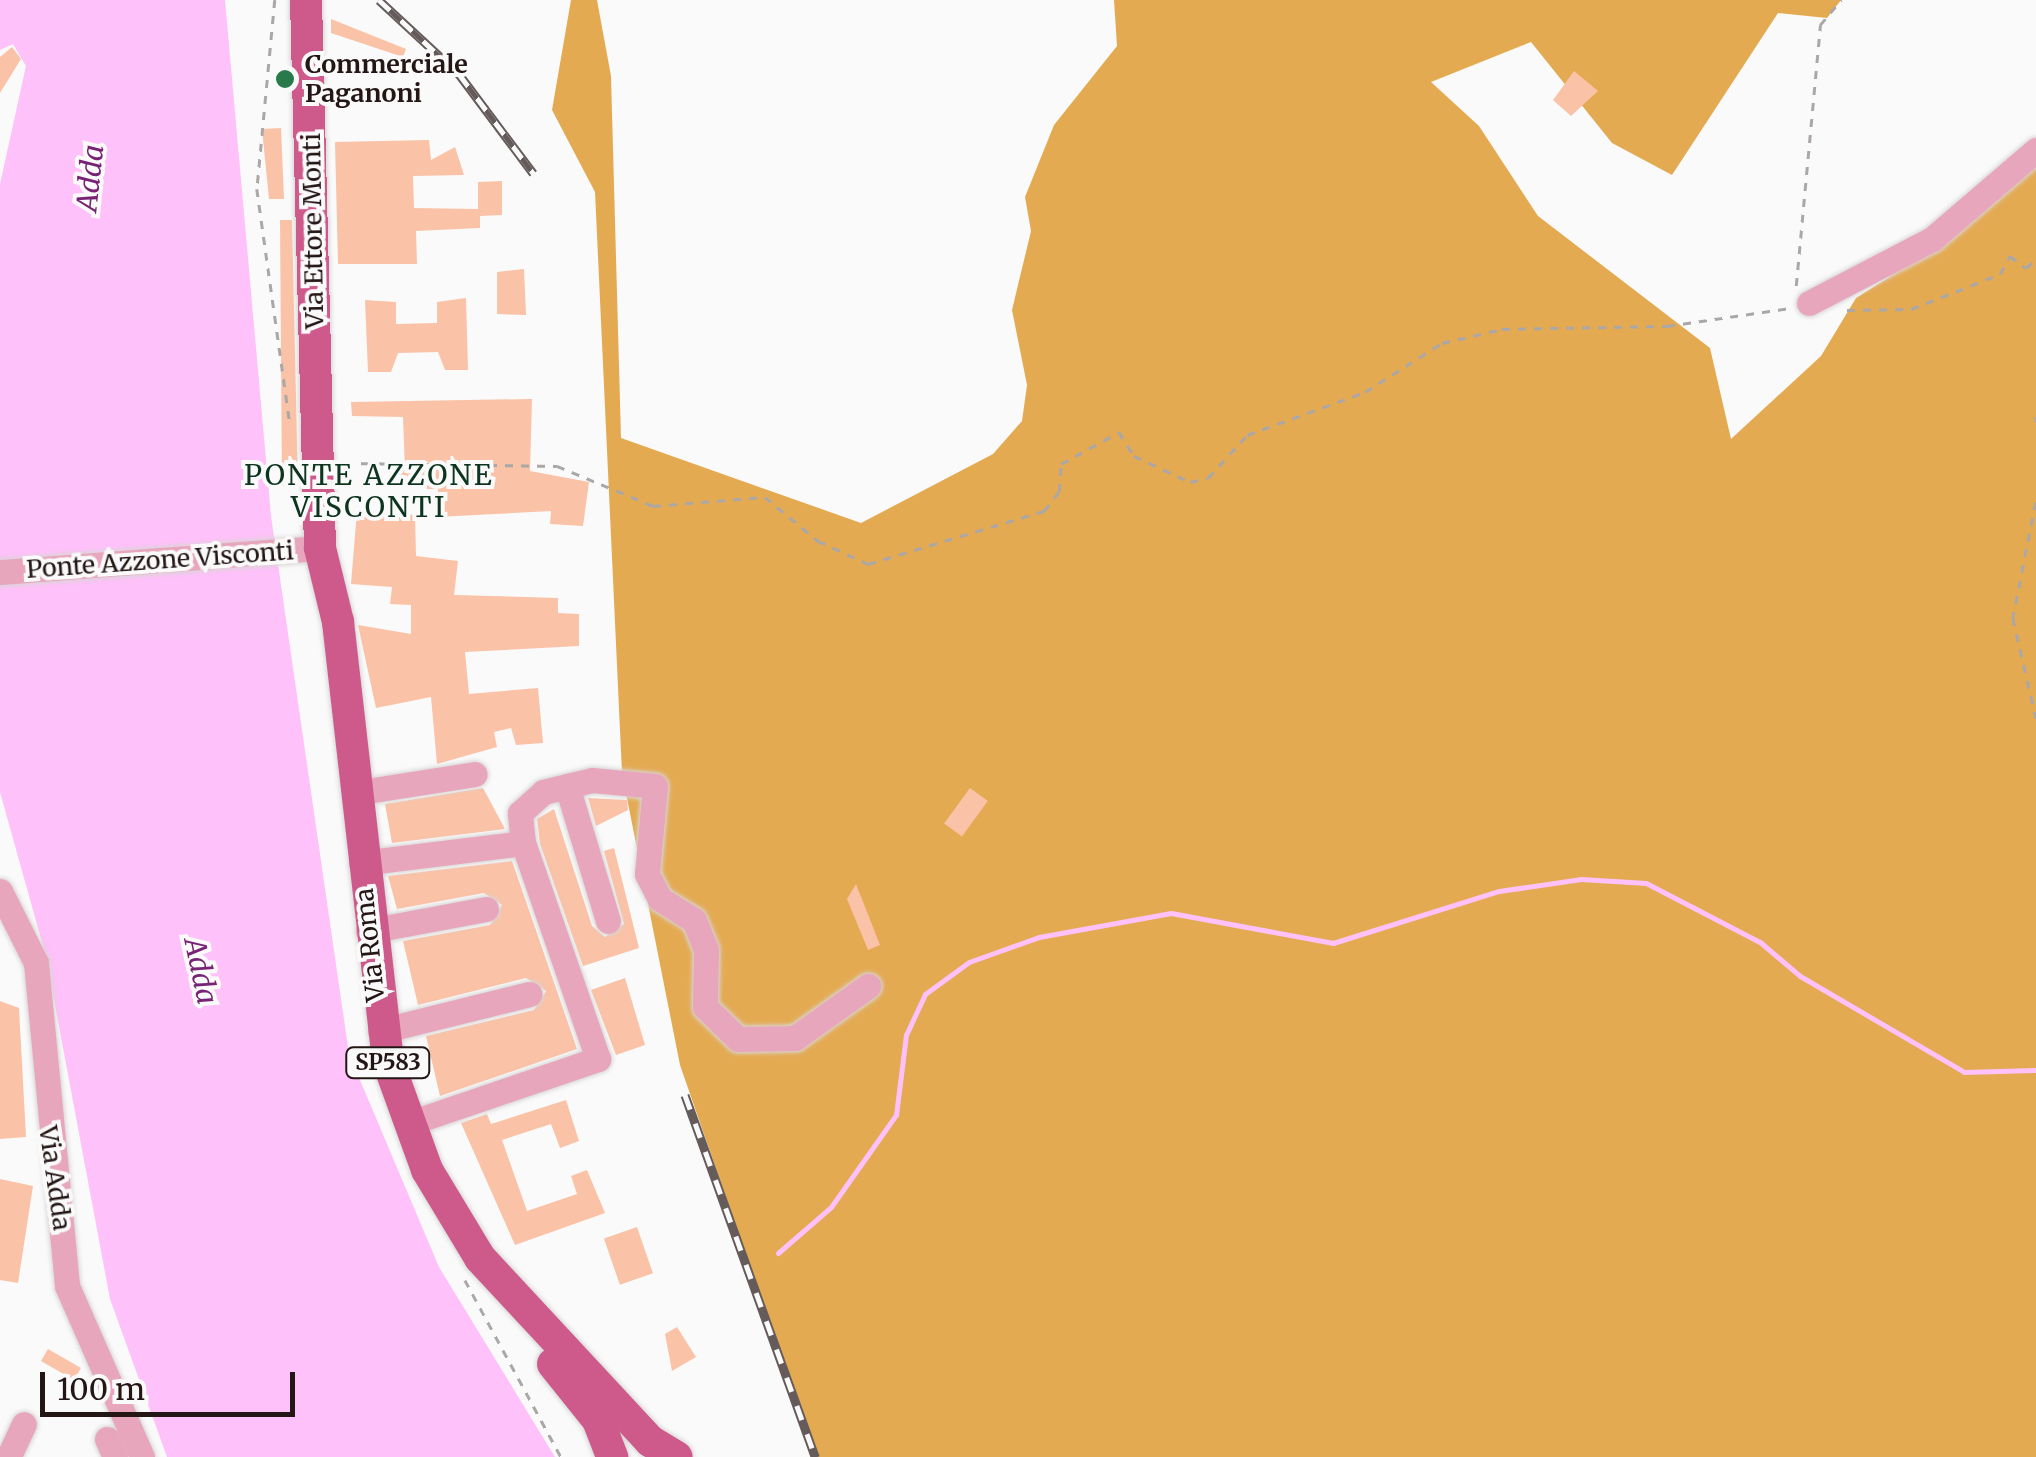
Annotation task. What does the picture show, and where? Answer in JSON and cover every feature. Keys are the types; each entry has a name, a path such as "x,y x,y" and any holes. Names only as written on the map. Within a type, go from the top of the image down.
{"main road":[{"name":"Via Ettore Monti","path":"306,0 318,463"},
{"name":"Via Roma","path":"318,463 322,559 375,1059 431,1203 579,1410 598,1457"},
{"name":"Via Roma","path":"322,559 354,793 380,1030 408,1124 492,1273 650,1441 676,1457"},
{"name":"Via Roma","path":"513,1316 598,1420 612,1457"}],"street":[{"path":"1809,302 1932,239 2036,150"},
{"name":"Ponte Azzone Visconti","path":"0,572 287,549 322,559"},
{"path":"354,793 474,774"},
{"path":"408,1124 588,1067 600,1054 523,843 526,804 567,786 640,779 655,786 647,874 660,899 694,920 706,949 705,1007 738,1039 795,1038 868,986"},
{"path":"567,786 608,921"},
{"path":"361,863 523,843"},
{"name":"Via Adda","path":"0,891 36,962 67,1286 142,1457"},
{"path":"368,932 486,909"},
{"path":"380,1030 530,994"},
{"path":"0,1451 10,1456 24,1424"}],"path":[{"path":"275,0 257,189 278,375 298,432"},
{"path":"1809,302 1793,275 1795,256 1820,26 1841,0"},
{"path":"318,463 556,466 653,506 766,497 818,540 868,564 1044,511 1059,492 1060,464 1119,432 1134,456 1190,482 1208,478 1247,435 1365,392 1442,343 1502,329 1668,326"},
{"path":"2036,502 2013,618 2036,718"}],"shaded area":[{"path":"571,0 597,0 611,76 621,438 861,523 993,454 1022,421 1027,385 1012,310 1031,231 1025,197 1054,125 1117,46 1114,0 1841,0 1827,18 1778,13 1672,175 1612,143 1531,42 1431,82 1479,126 1538,216 1710,348 1731,439 1821,356 1856,298 1956,235 2036,163 2036,1457 816,1457 680,1065 622,773 595,192 552,110"}],"water":[{"name":"Adda","path":"0,0 225,0 271,516 349,1054 439,1267 555,1457 167,1457 110,1299 46,957 0,792 0,184 26,66 13,44 0,50"}],"building":[{"path":"331,19 406,49 403,57 331,33"},
{"path":"12,47 21,59 0,93 0,57"},
{"path":"1574,71 1598,91 1571,116 1553,100"},
{"path":"281,128 284,199 269,199 262,129"},
{"path":"429,140 431,160 455,147 464,175 413,176 414,208 478,209 478,182 502,181 502,215 480,216 480,228 416,231 417,264 338,264 335,142"},
{"path":"280,220 292,220 298,486 282,486"},
{"path":"524,269 526,315 497,314 497,272"},
{"path":"466,298 468,370 445,370 438,352 398,353 391,372 368,372 365,300 396,302 396,324 437,323 437,302"},
{"path":"532,399 530,471 589,482 583,526 550,524 551,511 437,517 438,489 392,489 393,469 405,470 403,417 352,416 351,402"},
{"path":"357,511 415,515 416,556 458,561 454,595 558,598 558,613 579,614 579,646 465,652 469,694 538,688 543,743 516,745 511,728 494,732 497,747 437,764 431,697 376,708 358,625 411,634 411,605 390,604 392,587 351,584"},
{"path":"483,788 505,829 392,843 385,804"},
{"path":"970,788 988,801 962,837 944,824"},
{"path":"588,798 627,800 628,810 596,826"},
{"path":"554,809 592,926 605,937 624,924 604,851 614,848 639,948 583,966 540,844 537,819"},
{"path":"512,861 577,1049 440,1096 426,1036 534,1010 546,991 526,978 418,1005 403,941 490,925 502,905 484,893 397,909 388,876"},
{"path":"856,884 880,945 868,950 847,899"},
{"path":"625,978 645,1045 616,1055 591,990"},
{"path":"0,1001 19,1008 26,1137 0,1139"},
{"path":"566,1100 579,1141 560,1148 551,1124 502,1140 527,1211 577,1194 571,1176 587,1170 605,1213 515,1245 461,1123 487,1114 491,1124"},
{"path":"0,1179 33,1186 18,1283 0,1280"},
{"path":"637,1227 653,1273 620,1285 604,1238"},
{"path":"677,1327 696,1357 672,1371 665,1334"},
{"path":"48,1349 81,1368 74,1380 41,1361"}],"waterway":[{"path":"778,1253 831,1207 896,1115 906,1035 925,994 969,962 1039,937 1171,913 1333,943 1499,891 1581,879 1646,883 1760,942 1800,976 1964,1072 2036,1070"}],"railway":[{"path":"379,0 459,74 533,173"},
{"path":"685,1095 815,1457"}],"place":[{"name":"Commerciale Paganoni","path":"285,79"}],"district":[{"name":"PONTE AZZONE VISCONTI","path":"369,491"}]}
